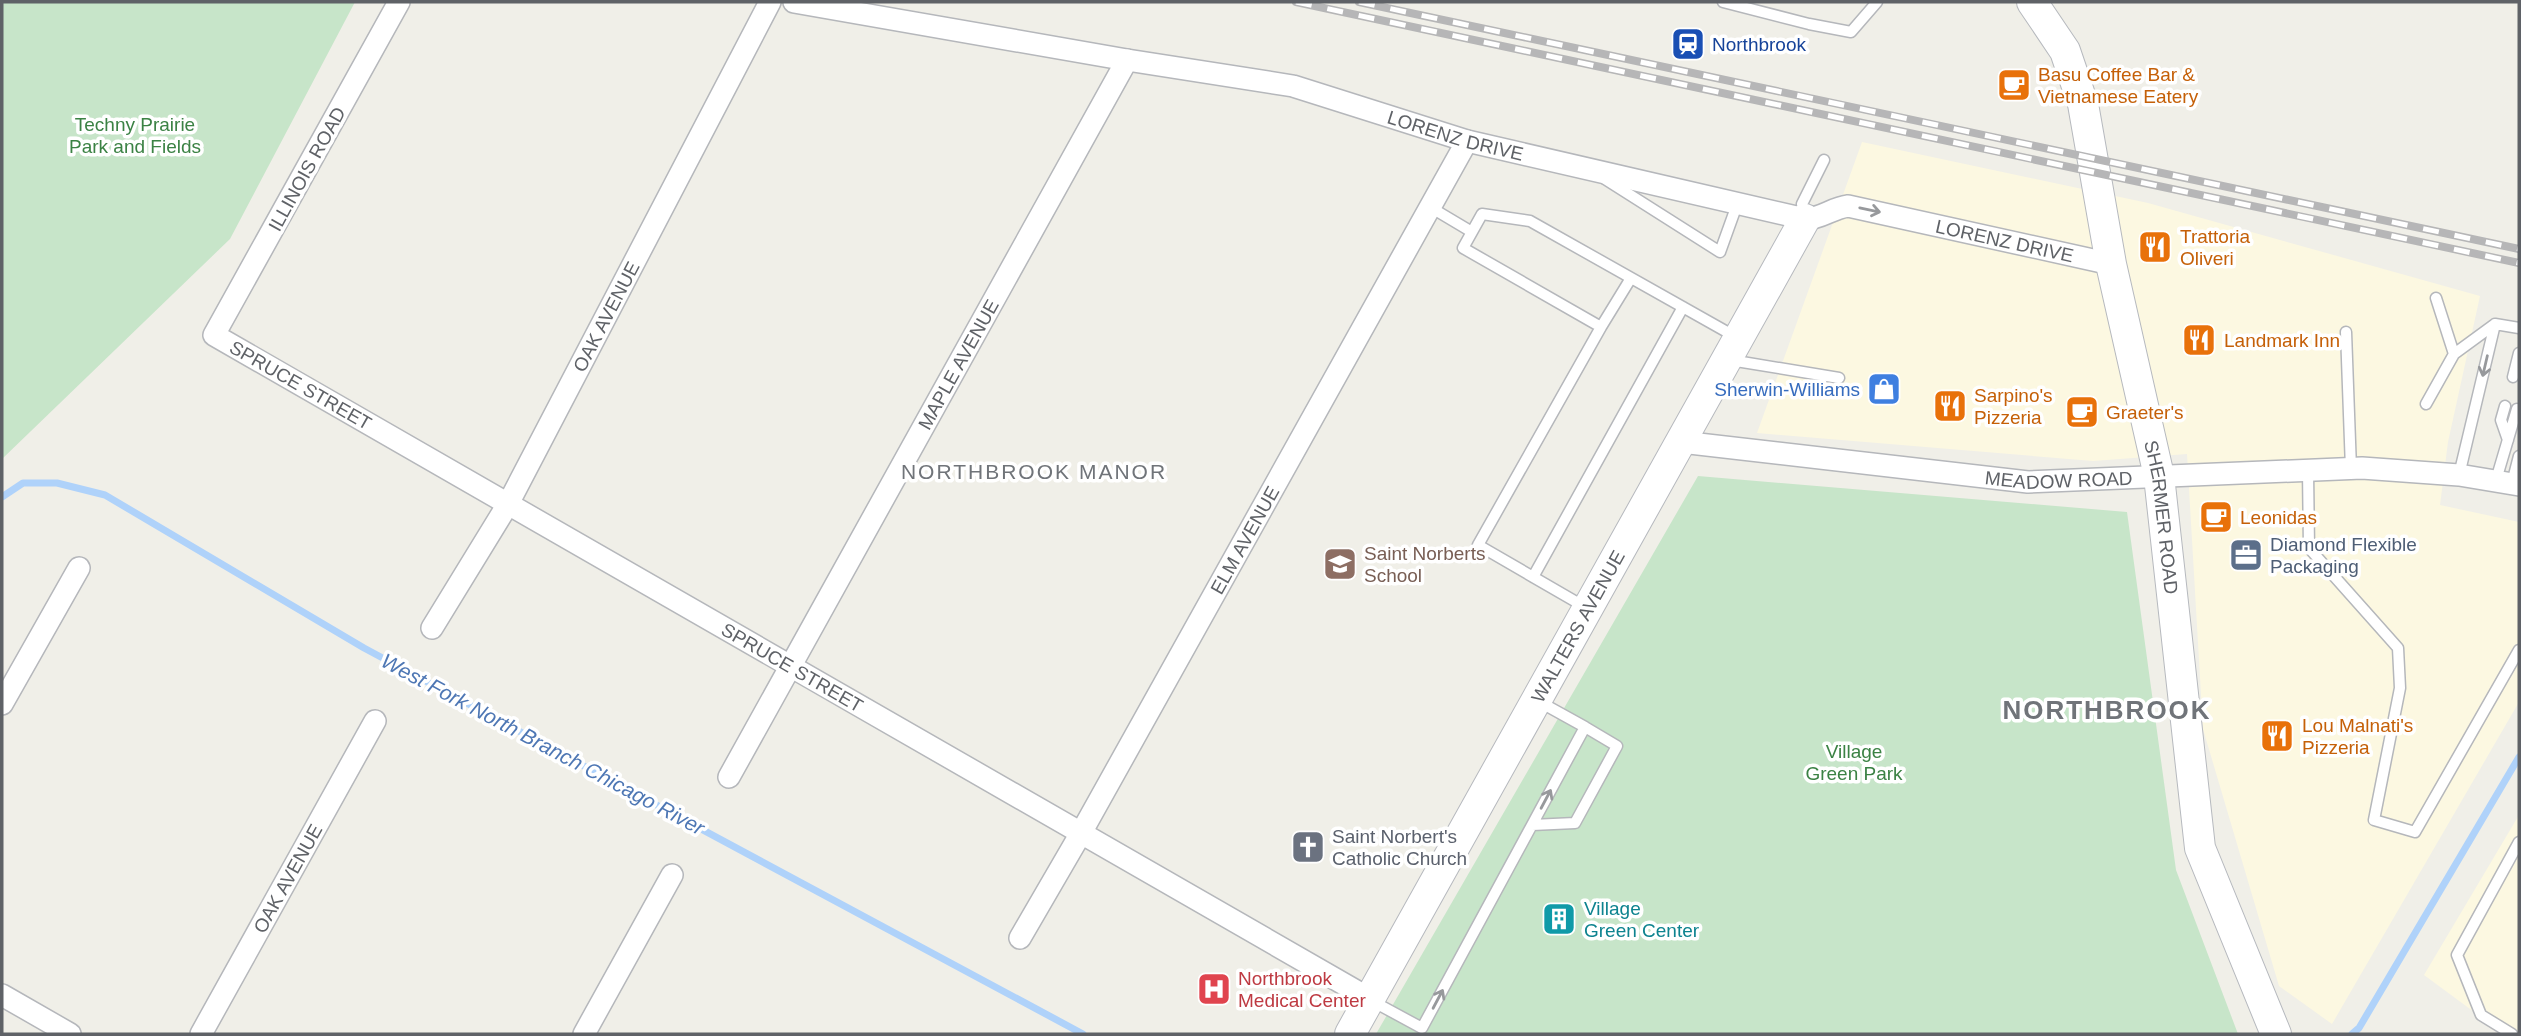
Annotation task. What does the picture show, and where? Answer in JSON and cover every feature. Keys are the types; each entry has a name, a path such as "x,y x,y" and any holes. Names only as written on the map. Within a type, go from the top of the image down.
{"main road":[{"name":"SHERMER ROAD","path":"2032,2 2065,51 2083,104 2111,264 2159,476 2200,848 2276,1032"},
{"name":"WALTERS AVENUE","path":"1350,1034 1805,219"}],"street":[{"name":"ILLINOIS ROAD","path":"214,335 399,2"},
{"name":"OAK AVENUE","path":"432,628 508,504 770,2"},
{"name":"LORENZ DRIVE","path":"794,2 1293,86 1467,141 1805,219 1815,219 1834,208 1848,206 2111,264"},
{"name":"MAPLE AVENUE","path":"729,777 1127,60"},
{"name":"ELM AVENUE","path":"1020,938 1467,141"},
{"name":"SPRUCE STREET","path":"214,335 1370,999"},
{"name":"MEADOW ROAD","path":"1681,442 2028,482 2351,469 2459,475 2509,483"},
{"path":"2,704 79,568"},
{"name":"OAK AVENUE","path":"201,1034 375,721"},
{"path":"584,1034 672,874"},
{"path":"2,995 70,1034"}],"lane":[{"path":"1723,2 1851,32 1877,2"},
{"path":"1805,219 1802,204 1824,160"},
{"path":"1586,168 1720,252 1738,202"},
{"path":"1430,207 1472,232"},
{"path":"1601,327 1463,248 1482,214 1530,221 1683,307 1733,349 1839,378"},
{"path":"1588,609 1478,545 1631,278"},
{"path":"2436,298 2454,354"},
{"path":"1533,577 1683,307"},
{"path":"2459,475 2495,324"},
{"path":"2426,404 2454,354 2495,324 2519,328"},
{"path":"2346,332 2351,469"},
{"path":"2513,377 2519,353"},
{"path":"2505,406 2501,420 2508,441 2509,483"},
{"path":"2508,441 2517,409"},
{"path":"2509,483 2519,456"},
{"path":"2308,471 2309,548 2398,648 2400,688 2374,820 2415,832 2519,650"},
{"path":"1532,825 1575,823 1617,746 1537,700"},
{"path":"1370,999 1422,1028 1585,727"},
{"path":"2512,1034 2480,1015 2457,955 2519,842"}],"shaded area":[{"path":"1862,142 2148,203 2480,296 2448,442 2440,505 2519,522 2519,702 2332,1024 2279,986 2203,729 2187,454 2093,461 1757,433"},
{"path":"2519,815 2519,1034 2504,1034 2424,975"}],"green space":[{"name":"Techny Prairie Park and Fields","path":"2,2 355,2 230,239 2,459"},
{"name":"Village Green Park","path":"1698,476 2127,512 2176,870 2238,1034 1376,1034"}],"waterway":[{"name":"West Fork North Branch Chicago River","path":"2,497 23,483 57,483 105,495 364,648 1083,1034"},
{"name":"West Fork North Branch Chicago River","path":"2352,1034 2359,1028 2519,757"}],"railway":[{"path":"1296,2 2519,263"},
{"path":"1359,2 2519,249"}],"place":[{"name":"Northbrook","path":"1688,44"},
{"name":"Basu Coffee Bar & Vietnamese Eatery","path":"2014,85"},
{"name":"Trattoria Oliveri","path":"2155,247"},
{"name":"Landmark Inn","path":"2199,340"},
{"name":"Sherwin-Williams","path":"1884,389"},
{"name":"Sarpino's Pizzeria","path":"1950,406"},
{"name":"Graeter's","path":"2082,412"},
{"name":"Leonidas","path":"2216,517"},
{"name":"Diamond Flexible Packaging","path":"2246,555"},
{"name":"Saint Norberts School","path":"1340,564"},
{"name":"Lou Malnati's Pizzeria","path":"2277,736"},
{"name":"Saint Norbert's Catholic Church","path":"1308,847"},
{"name":"Village Green Center","path":"1559,919"},
{"name":"Northbrook Medical Center","path":"1214,989"}],"district":[{"name":"NORTHBROOK MANOR","path":"1034,471"},
{"name":"NORTHBROOK","path":"2107,710"}]}
